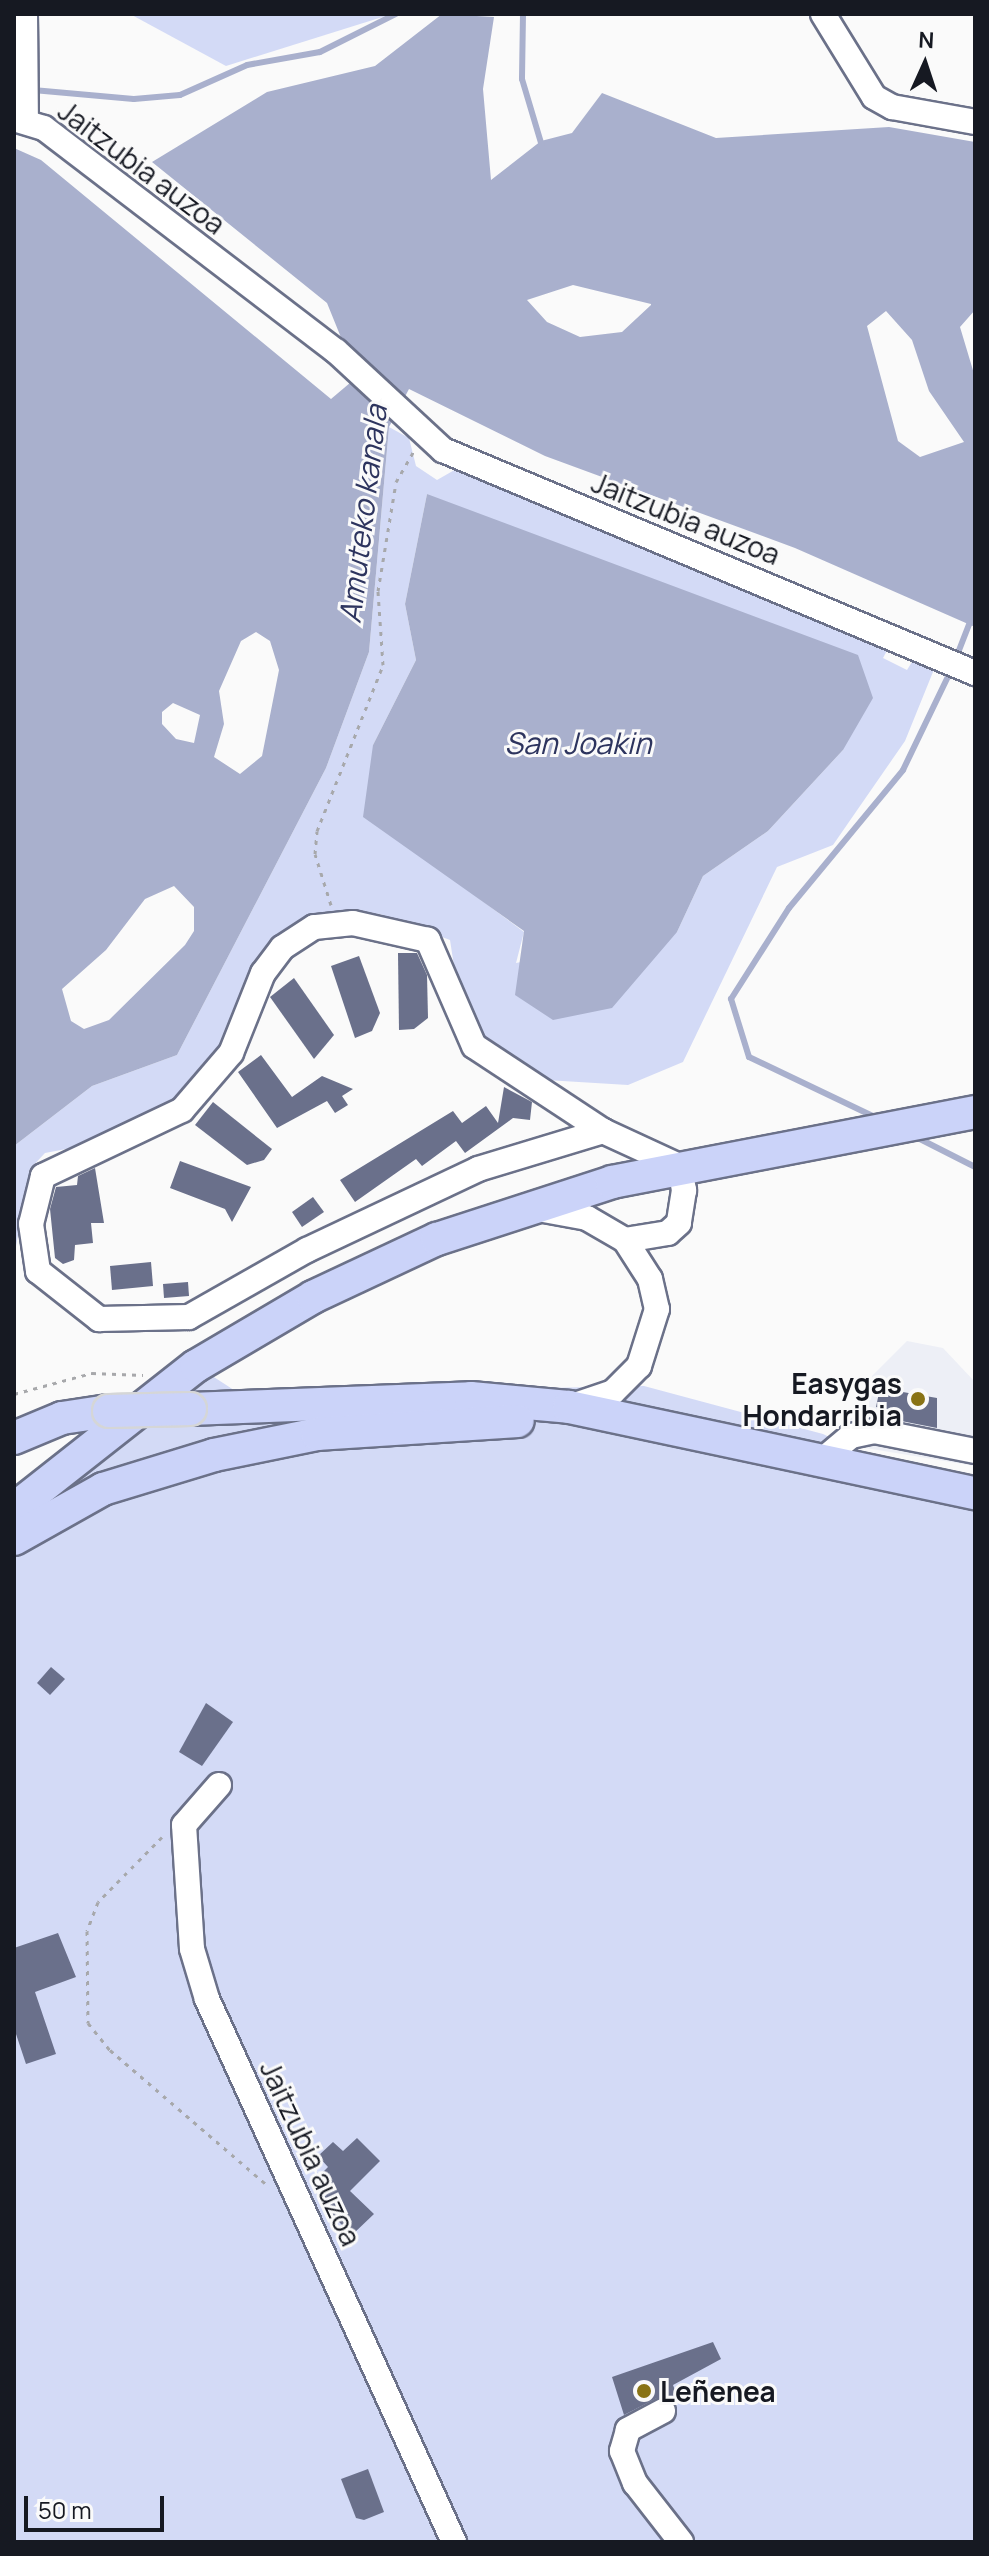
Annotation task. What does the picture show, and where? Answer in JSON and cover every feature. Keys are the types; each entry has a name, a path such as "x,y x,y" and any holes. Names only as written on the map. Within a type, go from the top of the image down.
{"main road":[{"path":"14,1509 96,1439 257,1330 437,1239 523,1208 679,1166 964,1114"},
{"path":"14,1438 62,1418 109,1411 471,1398 569,1407 752,1449 975,1493"},
{"path":"14,1539 103,1489 214,1455 317,1434 499,1420 752,1449"}],"street":[{"name":"Jaitzubia auzoa","path":"25,14 20,119 336,351 418,429 458,457 945,656 974,672"},
{"path":"823,14 874,97 892,107 975,122"},
{"path":"523,1208 587,1218 625,1240 644,1241 679,1223 679,1166 603,1131 474,1046 428,940 353,923 328,924 299,933 282,948 263,973 231,1053 182,1110 43,1176 31,1224 35,1259 57,1293 99,1319 189,1317 307,1250 478,1169 603,1131"},
{"path":"569,1407 613,1392 653,1337 650,1279 625,1240"},
{"path":"820,1462 851,1436 874,1431 975,1451"},
{"path":"184,1825 219,1785"},
{"name":"Jaitzubia auzoa","path":"184,1825 192,1949 203,1986 454,2542"},
{"path":"663,2411 628,2430 622,2451 635,2483 681,2542"}],"path":[{"path":"328,924 317,831 383,665 378,591 396,482 418,429"},
{"path":"184,1825 169,1830 98,1902 87,1931 88,2023 110,2050 280,2196 298,2198"}],"shaded area":[{"path":"130,14 392,14 226,66"},
{"path":"389,427 409,438 416,466 437,480 458,468 891,643 883,658 907,670 915,657 935,667 905,741 833,845 777,867 683,1062 628,1085 546,1080 484,1047 460,1005 450,940 380,914 321,912 293,924 272,946 222,1045 164,1112 98,1143 45,1153 30,1169 14,1257 14,1146 92,1086 177,1055 326,768 369,652","holes":["427,494 843,750 768,831 703,876 677,932 516,963 524,932 477,897 373,745 416,660 405,604"]},
{"name":"Easygas Hondarribia","path":"907,1341 943,1348 975,1382 975,1466 823,1441 855,1415 870,1378"},
{"path":"200,1368 240,1394 644,1386 823,1434 975,1508 975,2542 14,2542 14,1543"}],"water":[{"name":"Amuteko kanala","path":"442,14 494,17 483,89 491,180 541,141 572,133 602,93 716,138 889,127 975,142 975,310 960,327 975,377 975,627 795,548 545,456 409,389 389,427 369,652 326,768 177,1055 92,1086 14,1146 14,148 41,160 331,399 357,377 327,303 152,162 267,92 375,66","holes":["573,285 651,305 622,332 580,337 547,322 527,300","886,311 912,340 929,391 964,442 920,457 898,441 867,326","256,632 270,641 279,670 262,756 240,774 214,757 224,724 219,691 241,641","173,703 200,715 194,743 176,739 162,724 162,712","174,886 194,907 194,931 185,945 109,1020 84,1029 71,1021 62,989 106,950 145,899"]},
{"name":"San Joakin","path":"427,494 858,655 873,698 843,750 768,831 703,876 677,932 612,1008 553,1020 515,995 524,931 363,817 373,745 416,660 405,604"}],"building":[{"path":"398,953 417,953 427,975 428,1018 414,1029 399,1030"},
{"path":"359,956 380,1013 372,1031 355,1038 331,966"},
{"path":"294,978 334,1035 314,1059 270,997"},
{"path":"261,1055 292,1097 322,1076 353,1089 342,1096 348,1105 335,1113 327,1101 277,1128 238,1072"},
{"path":"504,1087 532,1102 530,1120 513,1118 465,1153 456,1141 422,1166 416,1159 355,1202 340,1180 453,1111 462,1123 486,1106 498,1123"},
{"path":"213,1102 272,1149 264,1160 247,1165 195,1125"},
{"path":"180,1161 251,1187 232,1222 225,1209 170,1188"},
{"path":"95,1168 104,1223 91,1223 93,1243 75,1245 74,1260 63,1264 55,1258 50,1209 56,1187 77,1185 78,1176"},
{"path":"313,1197 324,1212 302,1227 292,1212"},
{"path":"151,1262 153,1286 112,1290 110,1266"},
{"path":"188,1282 189,1296 164,1298 163,1284"},
{"path":"880,1388 937,1398 937,1428 891,1419 892,1410 876,1407"},
{"path":"51,1667 65,1679 50,1695 37,1683"},
{"path":"206,1703 233,1722 202,1766 179,1752"},
{"path":"58,1933 76,1977 35,1992 56,2054 26,2064 14,2028 14,1948"},
{"path":"357,2138 380,2161 350,2191 374,2214 352,2235 321,2200 330,2191 317,2178 328,2167 318,2156 333,2142 343,2151"},
{"name":"Leñenea","path":"713,2342 721,2359 673,2385 679,2401 657,2398 624,2415 612,2377"},
{"path":"368,2469 384,2512 364,2520 356,2518 341,2479"}],"waterway":[{"path":"33,90 134,99 180,95 247,65 320,52 396,14"},
{"path":"523,14 522,79 542,146"},
{"path":"956,658 975,609"},
{"path":"879,1119 749,1057 731,999 789,908 903,770 952,668"},
{"path":"914,1136 975,1167"}],"place":[{"name":"Easygas Hondarribia","path":"918,1399"},
{"name":"Leñenea","path":"644,2391"}]}
